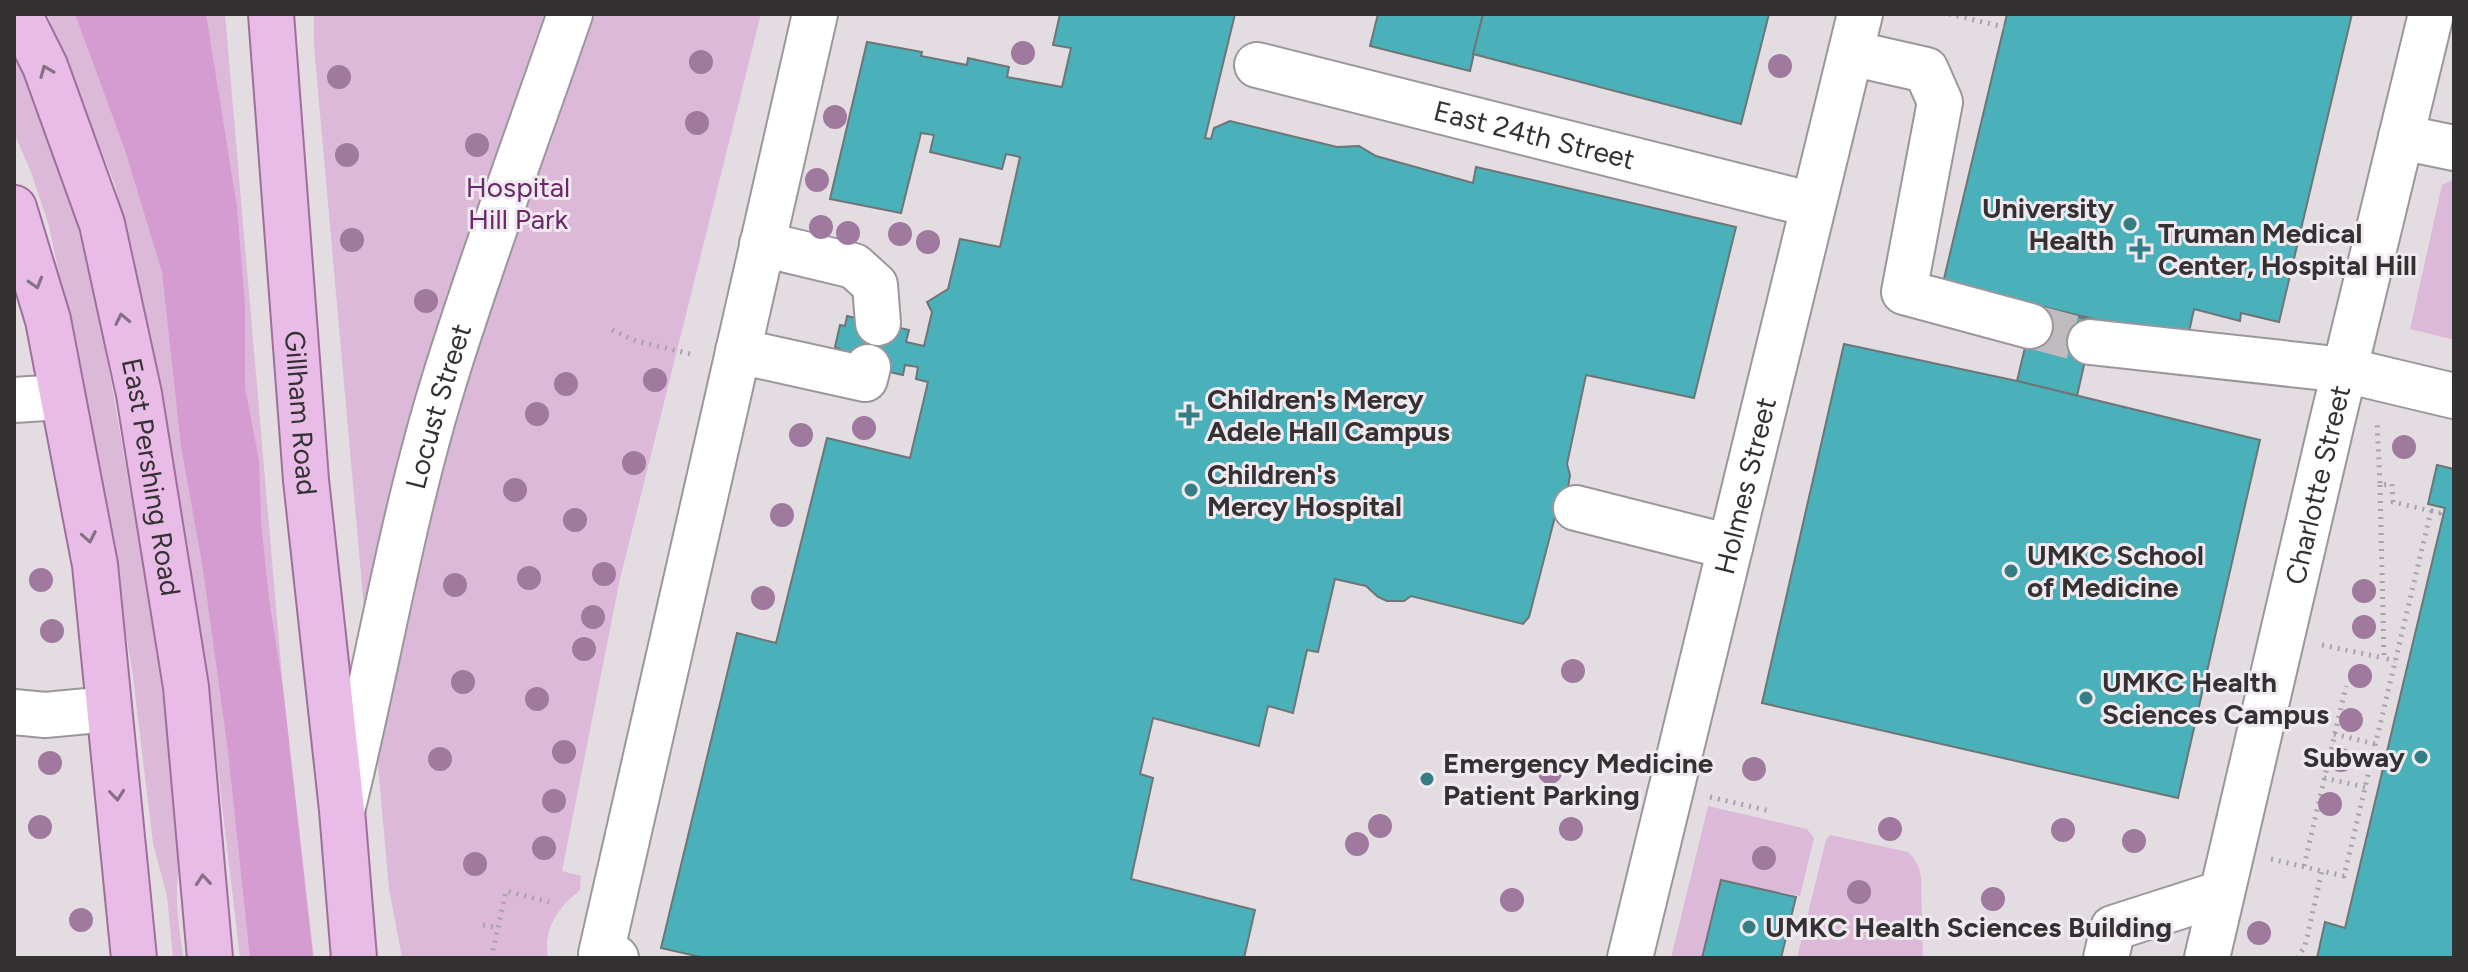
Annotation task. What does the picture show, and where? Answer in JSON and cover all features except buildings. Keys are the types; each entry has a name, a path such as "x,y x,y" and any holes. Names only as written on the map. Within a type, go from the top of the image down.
{"main road":[{"name":"East Pershing Road","path":"19,14 45,66 102,224 139,394 186,687 210,958"},
{"name":"Gillham Road","path":"271,14 306,480 342,810 354,958"},
{"path":"14,208 48,320 95,565 134,958"}],"street":[{"name":"Locust Street","path":"342,810 389,595 443,382 570,14"},
{"path":"616,958 601,954 815,14"},
{"name":"Charlotte Street","path":"2207,958 2431,14"},
{"path":"1856,34 1926,70 1940,102 1904,292 2030,326"},
{"name":"Holmes Street","path":"1630,958 1856,34"},
{"name":"East 24th Street","path":"1257,65 1813,205"},
{"path":"2401,137 2454,148"},
{"path":"762,244 854,266 875,285 878,323"},
{"path":"2090,342 2345,370 2454,396"},
{"path":"737,358 865,379 868,367"},
{"path":"14,400 62,397"},
{"path":"1576,508 1730,547"},
{"path":"14,712 45,715 109,709"},
{"path":"2106,958 2113,928 2222,893"}],"path":[{"path":"1949,14 2004,27"},
{"path":"612,330 636,341 737,358"},
{"path":"2377,416 2384,658"},
{"path":"2380,485 2392,484 2393,502 2440,513 2441,507"},
{"path":"2271,859 2344,876 2431,511"},
{"path":"2337,648 2395,661"},
{"path":"2304,866 2346,686"},
{"path":"2334,734 2375,744"},
{"path":"2324,778 2365,787"},
{"path":"1719,799 1770,811"},
{"path":"2297,958 2305,946 2322,871"},
{"path":"491,958 506,891 549,902"},
{"path":"483,925 498,928"}],"green space":[{"path":"47,14 225,14 283,688 314,958 240,958 208,686 180,501 141,291 115,185"},
{"name":"Hospital Hill Park","path":"314,14 761,14 620,579 562,871 581,876 580,890 565,904 550,928 548,958 402,958 389,889 314,46"},
{"path":"14,52 37,104 74,213 111,383 152,623 170,751 179,837 177,906 183,958 173,958 167,896 153,843 132,669 88,412 49,226 14,133"},
{"path":"2454,179 2454,340 2410,329 2442,185"},
{"path":"1708,806 1807,829 1814,838 1800,896 1721,880 1702,958 1671,958"},
{"path":"1830,835 1908,852 1913,858 1919,867 1921,879 1923,958 1797,958 1826,840"}],"shaded area":[{"path":"75,14 206,14 237,207 245,306 245,388 259,460 269,599 283,688 313,958 250,958 228,751 203,569 181,446 162,272 125,150"}],"tunnel":[{"path":"2030,326 2090,342"}],"place":[{"name":"University Health","path":"2130,224"},
{"name":"Truman Medical Center, Hospital Hill","path":"2140,249"},
{"name":"Children's Mercy Adele Hall Campus","path":"1189,415"},
{"name":"Children's Mercy Hospital","path":"1191,490"},
{"name":"UMKC School of Medicine","path":"2011,571"},
{"name":"UMKC Health Sciences Campus","path":"2086,698"},
{"name":"Subway","path":"2421,757"},
{"name":"Emergency Medicine Patient Parking","path":"1427,779"},
{"name":"UMKC Health Sciences Building","path":"1749,927"}]}
